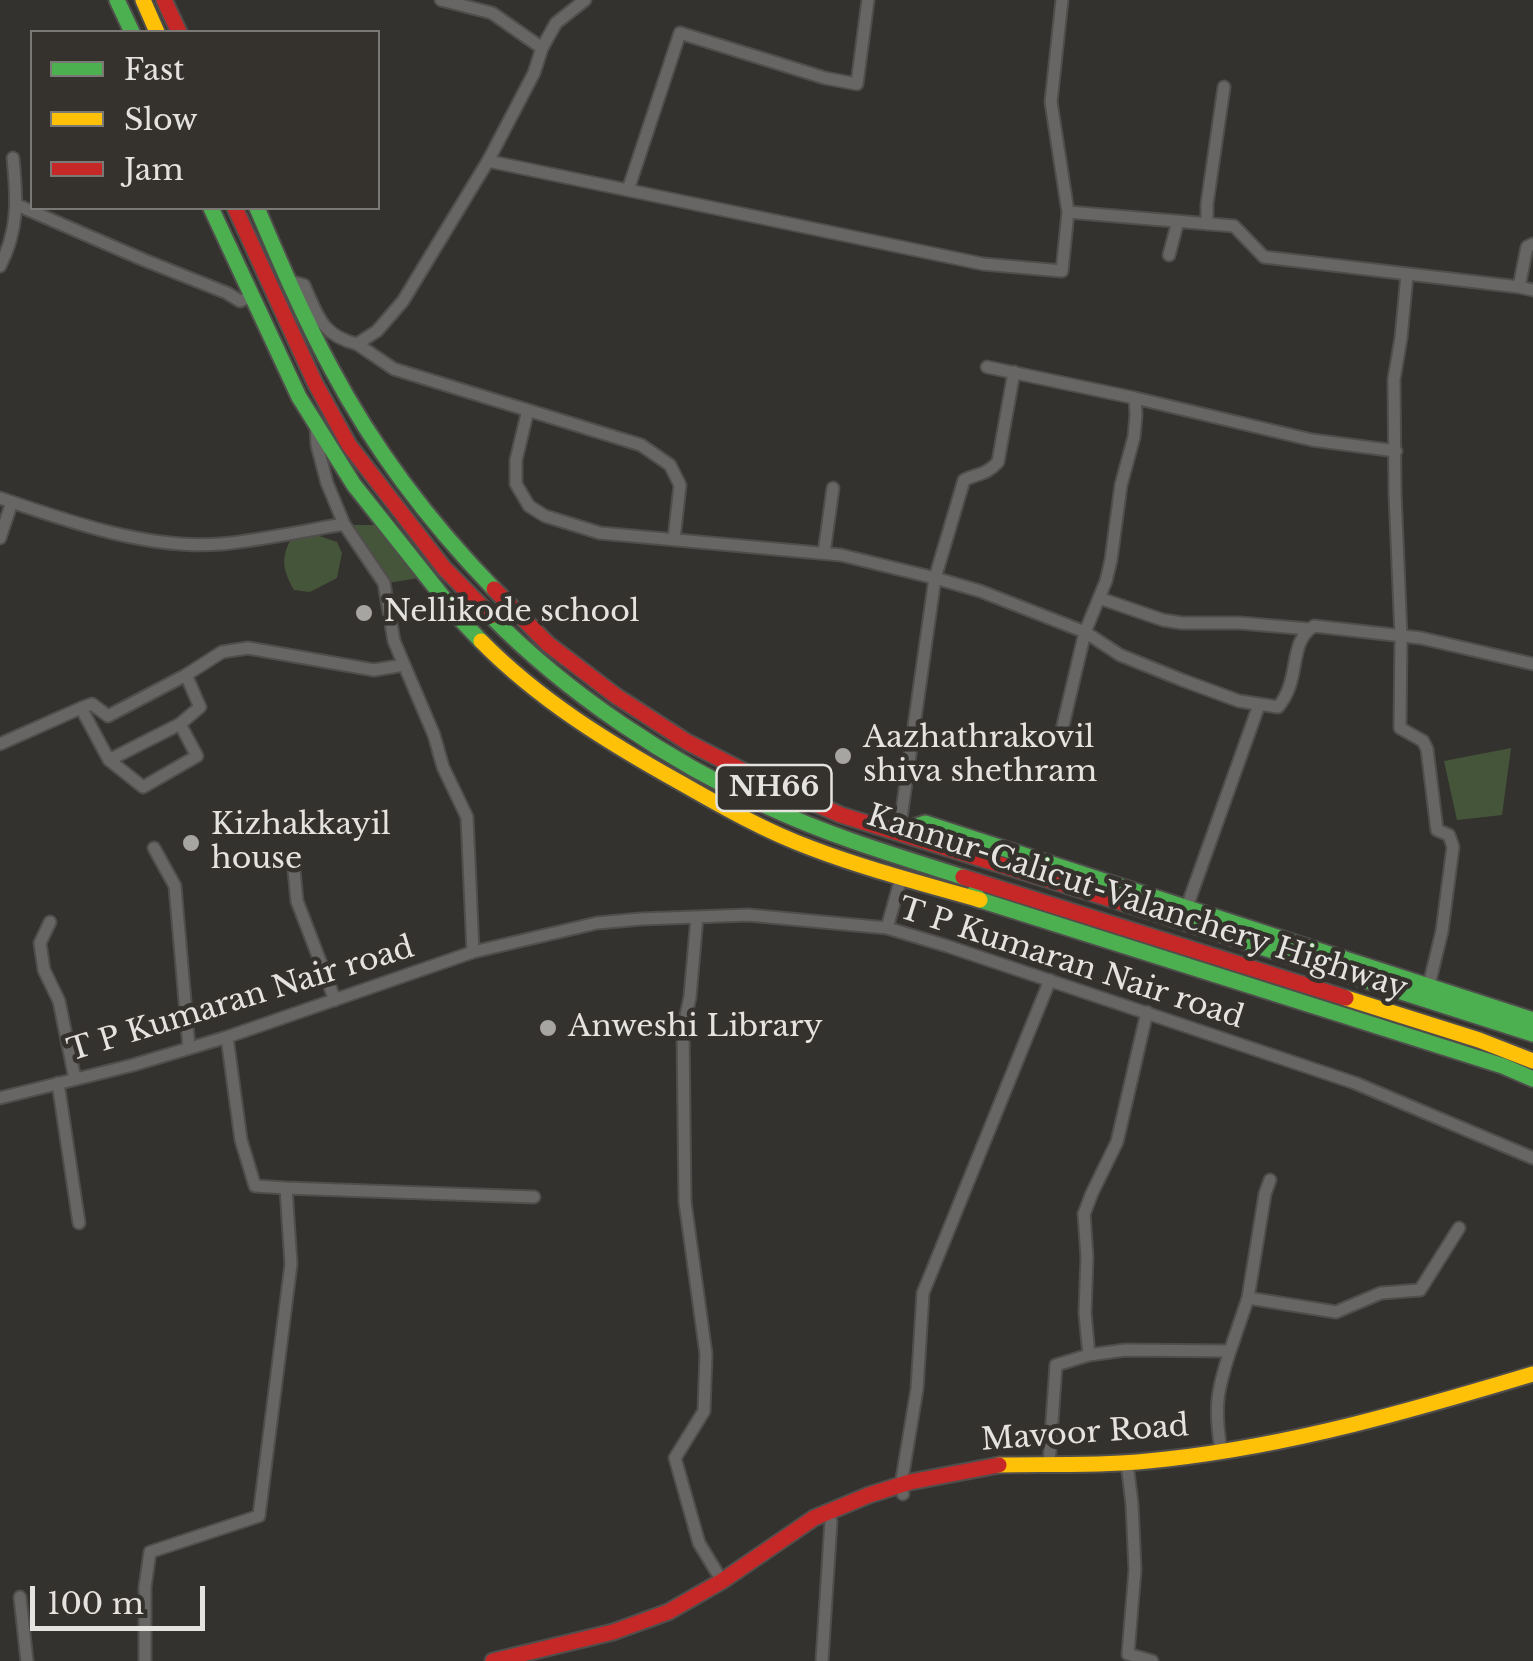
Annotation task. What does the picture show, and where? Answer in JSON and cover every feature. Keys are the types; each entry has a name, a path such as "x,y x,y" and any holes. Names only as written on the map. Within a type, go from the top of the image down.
{"main road":[{"path":"117,0 131,30"},
{"path":"143,0 156,30"},
{"path":"164,0 178,30"},
{"path":"212,210 299,396 354,485 462,621 508,668 562,710 636,758 739,816 810,848 1503,1066 1533,1079"},
{"name":"Kannur-Calicut-Valanchery Highway","path":"235,210 315,384 349,445 444,568 500,626 561,680 622,723 700,773 818,829 1533,1060"},
{"name":"Kannur-Calicut-Valanchery Highway","path":"258,210 311,332 359,418 419,505 481,577 546,642 597,684 659,725 786,794 841,814 1533,1034"},
{"path":"899,832 925,823 1533,1020"},
{"path":"963,876 980,900"},
{"name":"Mavoor Road","path":"538,1661 614,1641 672,1620 818,1526 902,1490 989,1466 1128,1468 1298,1438 1393,1416 1533,1374"},
{"name":"Mavoor Road","path":"494,1661 554,1648 668,1612 722,1581 814,1518 869,1496 986,1475 1128,1468 1297,1448 1533,1384"}],"street":[{"path":"440,0 493,6 542,48"},
{"path":"357,344 377,331 403,301 488,162 556,23 586,0"},
{"path":"628,190 680,33 825,78 857,84 868,0"},
{"path":"488,162 983,264 1062,272 1068,212 1050,102 1062,0"},
{"path":"1207,224 1224,88"},
{"path":"0,266 9,248 17,205 13,158"},
{"path":"17,205 240,301 252,296"},
{"path":"1068,212 1234,226 1264,257 1533,290"},
{"path":"1169,256 1178,221"},
{"path":"1519,287 1528,247 1533,244"},
{"path":"1407,275 1394,379 1400,728 1422,741 1427,749 1437,830 1450,836 1453,847 1442,931 1429,985"},
{"path":"289,281 304,286 322,326 394,368 641,445 670,465 680,485 674,539"},
{"path":"987,367 1312,440 1396,451"},
{"path":"899,832 935,578 964,480 988,473 998,462 1014,372"},
{"path":"1060,738 1085,632 1112,560 1121,485 1134,437 1135,398"},
{"path":"528,410 516,460 516,484 529,506 545,516 600,532 841,555 935,578 980,590 1085,632 1120,655 1239,701 1278,707 1288,696 1303,633 1314,626 1453,644 1533,664"},
{"path":"316,424 327,483 344,524 384,583 394,641 466,817 474,952"},
{"path":"824,553 833,488"},
{"path":"0,538 6,500 88,528 162,541 218,544 344,524"},
{"path":"1100,598 1182,623 1309,629"},
{"path":"0,744 92,704 108,716 222,652 248,648 374,670 404,665"},
{"path":"108,760 180,724 200,707 186,675"},
{"path":"1189,901 1260,705"},
{"path":"82,708 108,760 144,787 198,756 180,724"},
{"path":"154,848 176,886 189,1048"},
{"path":"294,870 297,901 336,1000"},
{"path":"887,928 901,878"},
{"name":"T P Kumaran Nair road","path":"0,1098 227,1037 474,952 597,923 748,915 887,928 1355,1084 1533,1158"},
{"path":"698,917 683,1029 683,1066 685,1202 706,1354 704,1411 675,1458 699,1543 722,1581"},
{"path":"50,922 40,943 44,970 59,1001 75,1079"},
{"path":"902,1490 917,1389 923,1293 1050,980"},
{"path":"1089,1355 1084,1214 1117,1142 1147,1012"},
{"path":"227,1037 241,1140 255,1186 534,1197"},
{"path":"58,1084 78,1224"},
{"path":"1220,1450 1218,1390 1248,1298 1270,1180"},
{"path":"144,1661 145,1587 150,1552 259,1516 291,1264 286,1188"},
{"path":"1248,1298 1336,1312 1381,1293 1420,1290 1458,1228"},
{"path":"1049,1464 1056,1365 1124,1350 1230,1350"},
{"path":"1128,1468 1135,1570 1128,1658 1152,1661"},
{"path":"822,1661 831,1521"},
{"path":"20,1597 27,1661"}],"green space":[{"path":"351,525 394,525 418,578 388,583"},
{"path":"313,534 337,542 342,553 337,578 310,592 294,590 284,566 287,548 290,541"},
{"path":"1511,748 1502,815 1457,820 1444,761"}],"traffic: fast":[{"path":"117,0 131,30"},
{"path":"212,210 299,397 354,485 481,641"},
{"path":"258,210 311,329 366,427 426,511 494,589"},
{"path":"491,616 586,699 657,747 730,789 815,827 963,877"},
{"path":"899,832 925,823 1533,1020"},
{"path":"974,893 980,900 1503,1066 1533,1079"},
{"path":"1139,908 1533,1034"}],"traffic: slow":[{"path":"143,0 156,30"},
{"path":"481,641 527,682 601,736 744,818 832,856 980,900"},
{"path":"1346,998 1533,1061"},
{"path":"999,1465 1125,1463 1214,1453 1352,1425 1533,1374"}],"traffic: jam":[{"path":"164,0 178,30"},
{"path":"236,210 315,383 349,445 444,568 491,616"},
{"path":"494,589 548,644 616,696 687,742 763,781 841,815 1139,908"},
{"path":"963,877 1346,998"},
{"path":"493,1661 613,1632 668,1612 722,1581 814,1518 869,1495 910,1482 999,1465"}],"place":[{"name":"Nellikode school","path":"364,613"},
{"name":"Aazhathrakovil shiva shethram","path":"843,756"},
{"name":"Kizhakkayil house","path":"191,843"},
{"name":"Anweshi Library","path":"548,1028"}]}
